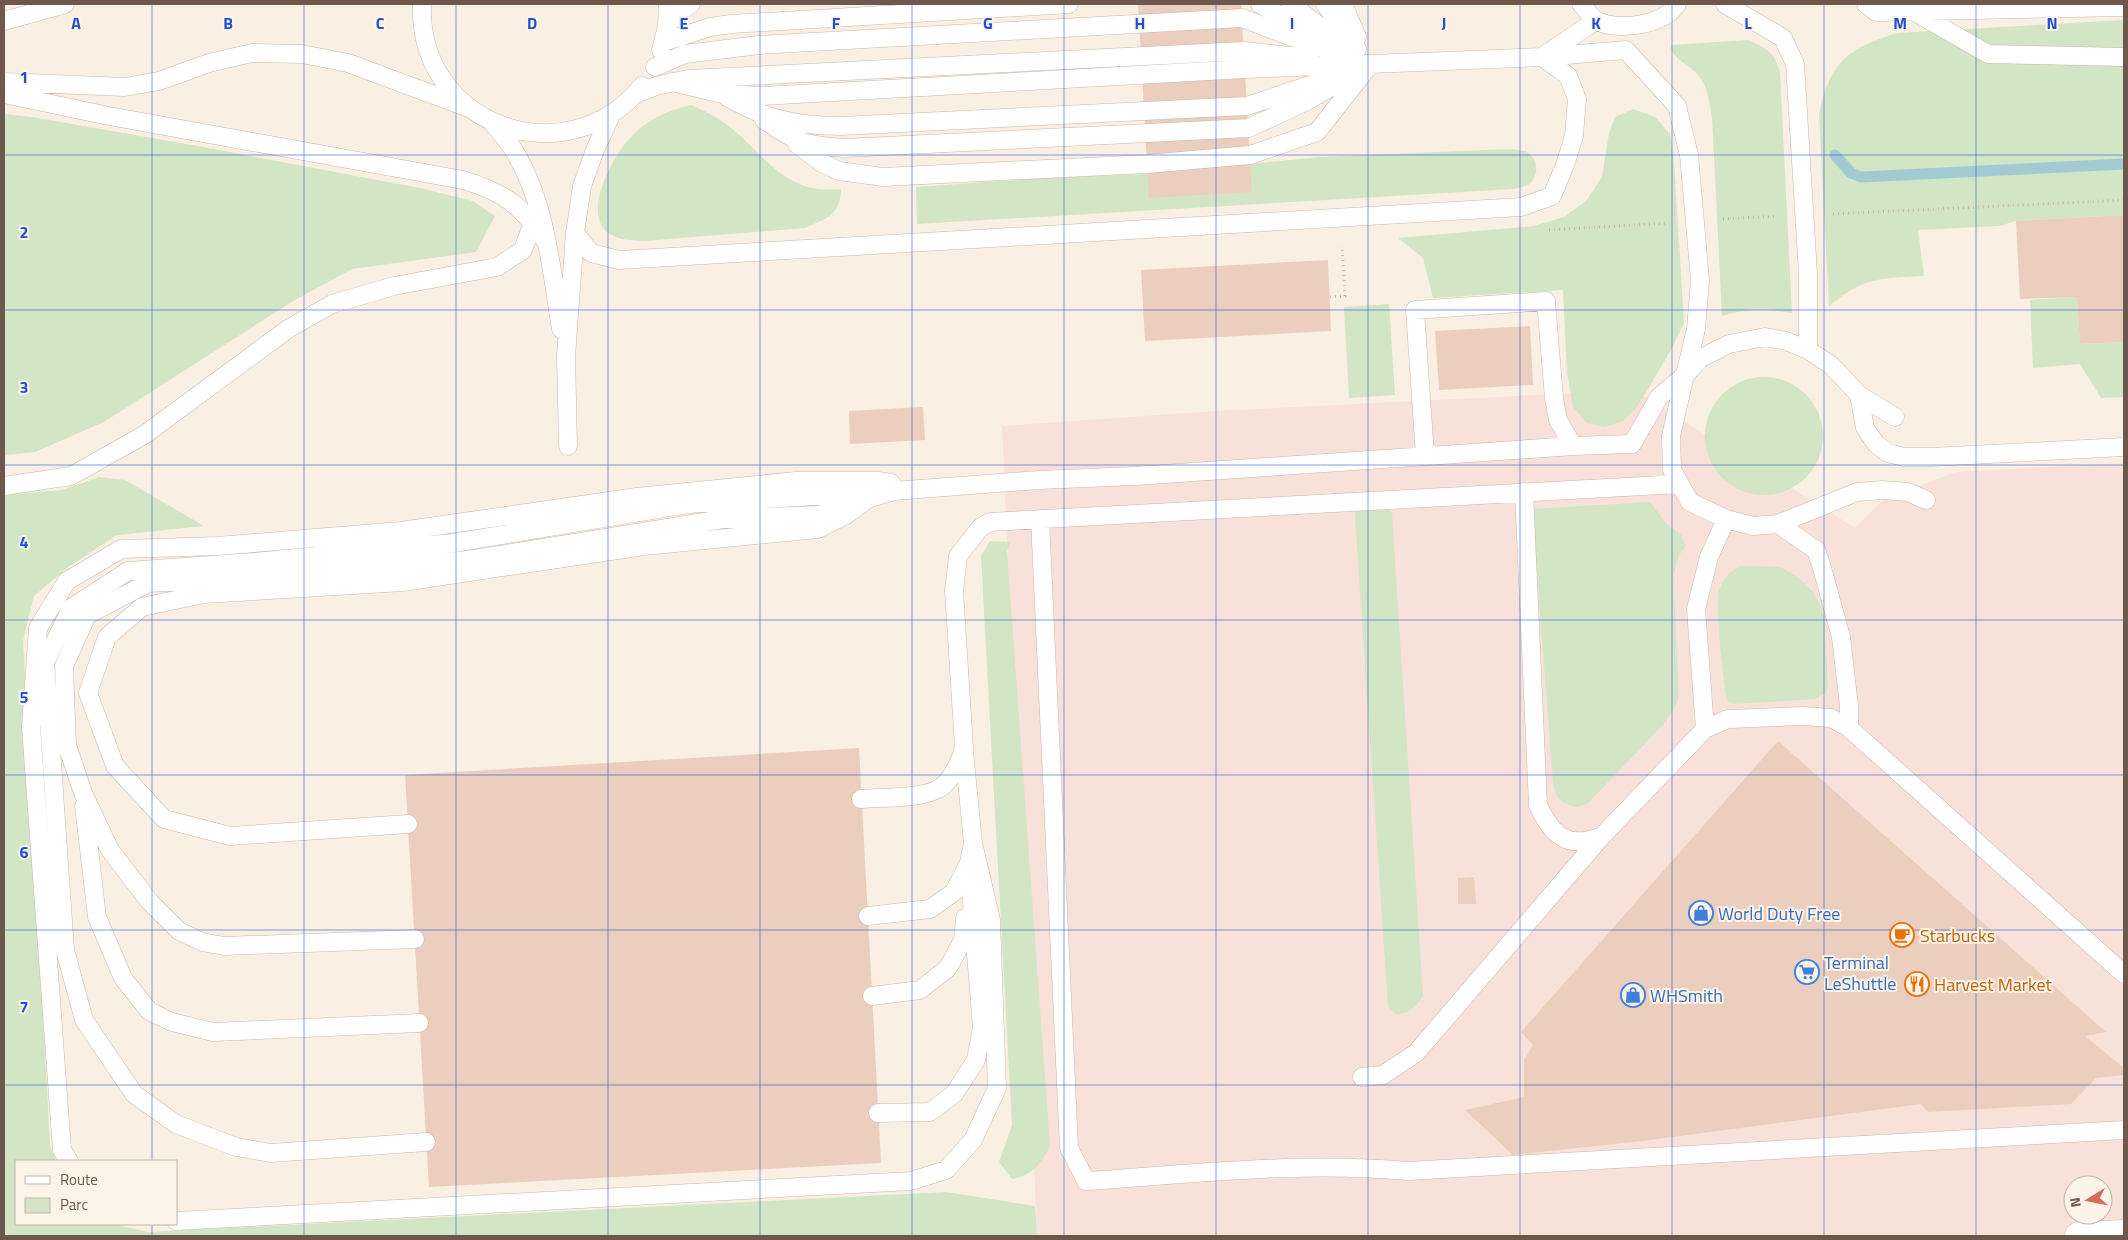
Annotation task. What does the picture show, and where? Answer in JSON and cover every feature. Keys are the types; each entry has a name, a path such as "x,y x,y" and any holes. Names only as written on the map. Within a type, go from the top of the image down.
{"street":[{"path":"2079,1236 2124,1234"}],"lane":[{"path":"4,21 66,4"},
{"path":"668,17 691,4"},
{"path":"668,17 710,27 731,24 1069,4"},
{"path":"1260,4 1369,66"},
{"path":"1291,4 1369,66"},
{"path":"1304,4 1369,66"},
{"path":"1325,4 1369,66"},
{"path":"1334,4 1369,66"},
{"path":"1343,4 1369,66"},
{"path":"1351,4 1369,66"},
{"path":"1581,4 1596,21 1622,28 1652,21 1673,9 1677,4"},
{"path":"1725,4 1783,38 1795,64 1808,274 1808,350"},
{"path":"1866,4 1876,12 2124,7"},
{"path":"419,8 424,39 431,58 440,77 454,94 469,108 491,122 525,132 561,133 578,129 611,115 636,94 655,67 668,17"},
{"path":"1913,11 1988,54 2124,58"},
{"path":"655,67 685,54 759,45 1242,18 1369,66"},
{"path":"1542,57 1596,21"},
{"path":"672,82 722,94 770,96 1245,69 1369,66 1542,57 1626,50 1677,106 1689,155 1700,280 1696,329 1671,436 1672,470 1690,502 1726,519 1753,526 1778,524 1842,496 1857,492 1883,490 1908,492 1926,500"},
{"path":"636,94 672,82 759,75 1244,51 1369,66"},
{"path":"4,82 124,87 159,81 209,63 252,53 302,54 348,63 469,108"},
{"path":"575,233 590,253 619,260 1522,207 1552,196 1565,166 1574,136 1577,99 1568,76 1542,57"},
{"path":"749,109 793,124 840,126 1247,106 1369,66"},
{"path":"722,94 749,109 822,163 839,171 883,177 1147,164 1250,155 1317,132 1369,66"},
{"path":"790,138 805,144 844,148 1249,128 1307,101 1369,66"},
{"path":"4,94 119,118 463,180 488,187 502,194 532,222 547,243"},
{"path":"568,446 566,356 575,233 582,186 595,150 611,115"},
{"path":"491,122 511,146 528,179 547,243 566,356"},
{"path":"4,486 71,476 144,435 288,329 332,304 394,286 497,267 524,250 532,222"},
{"path":"1425,456 1415,310 1546,301 1554,398 1558,420 1573,446"},
{"path":"426,1142 271,1154 236,1147 176,1124 134,1094 84,1020 64,950 45,663 71,608 128,571 254,562 453,543 688,504 1573,446 1632,444 1659,397 1685,375 1701,358 1729,344 1765,337 1786,341 1808,350 1831,365 1859,395 1896,417"},
{"path":"1859,395 1866,428 1876,444 1888,453 1904,457 2124,447"},
{"path":"68,1160 62,1150 32,727 38,628 66,581 121,549 218,546 401,531 637,497 796,481 878,481 931,488"},
{"path":"178,1221 911,1181 946,1170 973,1140 997,1088 991,920 973,843 964,747 954,591 958,556 980,528 990,522 1680,484"},
{"path":"415,940 224,946 202,942 179,931 149,901 110,850 83,793 67,745 64,666 87,616 148,582 306,574 468,560 723,519 818,515 894,491"},
{"path":"1524,492 1538,805 1544,819 1562,838 1577,843 1590,841 1602,836"},
{"path":"408,824 230,836 164,819 114,766 88,693 107,637 142,607 204,594 403,582 644,546 818,529 846,515 868,499"},
{"path":"1040,519 1069,1148 1086,1181 1267,1169 1361,1166 1408,1171 2124,1130"},
{"path":"1705,728 1696,609 1708,557 1726,519"},
{"path":"1778,524 1816,550 1841,638 1849,706 1849,728"},
{"path":"1362,1077 1383,1074 1416,1052 1602,836 1705,728 1728,719 1802,716 1832,718 1849,728 2124,974"},
{"path":"861,799 925,794 940,789 961,760 964,747"},
{"path":"83,793 97,917 123,978 149,1011 172,1022 213,1032 420,1024"},
{"path":"872,996 920,990 948,968 964,940 969,863 973,843"},
{"path":"868,916 930,909 954,892 969,863"},
{"path":"878,1113 930,1112 954,1094 976,1060 982,1028 969,863"}],"path":[{"path":"1824,214 2124,200"},
{"path":"1717,220 1779,216"}],"shaded area":[{"path":"1634,390 1855,528 1883,500 1956,472 2124,463 2124,1236 1037,1236 1002,426 1215,411"}],"green space":[{"path":"2124,20 2124,215 2016,221 1999,226 1918,230 1924,276 1896,277 1863,284 1841,296 1829,306 1819,115 1829,82 1843,60 1865,45 1897,33"},
{"path":"1748,40 1772,55 1780,72 1792,313 1757,310 1722,316 1710,106 1706,90 1699,76 1677,58 1671,45"},
{"path":"691,105 726,124 770,165 792,180 804,186 818,189 841,189 835,211 826,218 805,228 644,241 617,238 603,228 598,216 598,201 602,186 617,155 634,134 647,123 675,109"},
{"path":"1633,109 1655,117 1670,134 1674,163 1684,323 1672,348 1637,407 1623,421 1604,427 1587,423 1573,407 1567,373 1563,290 1433,298 1423,258 1398,238 1534,226 1564,217 1586,201 1602,177 1609,133 1615,117"},
{"path":"4,114 32,117 192,145 420,188 473,201 495,216 476,252 352,269 293,301 104,422 35,452 4,455"},
{"path":"1511,149 1527,152 1536,164 1535,177 1532,181 1523,187 1513,189 917,224 916,187 1041,178 1148,174 1252,192 1250,164 1320,157"},
{"path":"2077,297 2080,344 2124,342 2124,397 2101,398 2080,364 2033,368 2030,300"},
{"path":"1389,304 1395,395 1349,398 1344,307"},
{"path":"1764,377 1776,378 1787,382 1806,394 1818,413 1822,424 1822,448 1818,459 1806,478 1787,490 1776,494 1764,495 1752,494 1741,490 1722,478 1710,459 1706,448 1705,436 1706,424 1710,413 1722,394 1741,382 1752,378"},
{"path":"99,477 125,480 204,526 117,535 67,568 34,596 23,641 50,1146 56,1160 15,1160 15,1225 117,1225 148,1232 946,1192 1035,1206 1037,1236 4,1236 4,495 62,490"},
{"path":"1650,502 1666,523 1681,535 1686,546 1679,555 1673,576 1679,696 1676,705 1663,725 1587,804 1576,807 1564,803 1556,795 1553,782 1532,509"},
{"path":"1388,506 1392,514 1423,996 1412,1009 1404,1013 1395,1014 1388,1006 1355,517 1356,510"},
{"path":"990,541 1011,542 1007,551 1050,1146 1036,1168 1026,1175 1012,1179 999,1162 1012,1125 981,556"},
{"path":"1741,566 1780,567 1798,577 1812,591 1821,606 1824,620 1828,687 1825,693 1815,699 1734,704 1727,701 1720,644 1718,599 1722,582 1730,573"}],"building":[{"path":"1138,4 1241,4 1252,192 1149,198"},
{"path":"2124,215 2124,342 2080,344 2077,297 2020,299 2016,221"},
{"path":"1328,260 1331,331 1145,341 1141,270"},
{"path":"1530,326 1533,385 1439,390 1435,331"},
{"path":"923,407 925,440 850,444 849,411"},
{"name":"Terminal LeShuttle","path":"1778,741 2106,1032 2085,1036 2124,1068 2124,1075 2096,1078 2071,1104 1928,1112 1921,1104 1642,1141 1513,1155 1465,1110 1524,1097 1524,1060 1533,1045 1521,1032"},
{"path":"859,748 881,1163 429,1187 405,775"},
{"path":"1474,877 1476,904 1458,904 1458,878"}],"waterway":[{"path":"1835,155 1851,173 1861,177 2124,164"}],"place":[{"name":"World Duty Free","path":"1701,913"},
{"name":"Starbucks","path":"1902,935"},
{"name":"Terminal LeShuttle","path":"1807,972"},
{"name":"Harvest Market","path":"1917,984"},
{"name":"WHSmith","path":"1633,995"}]}
